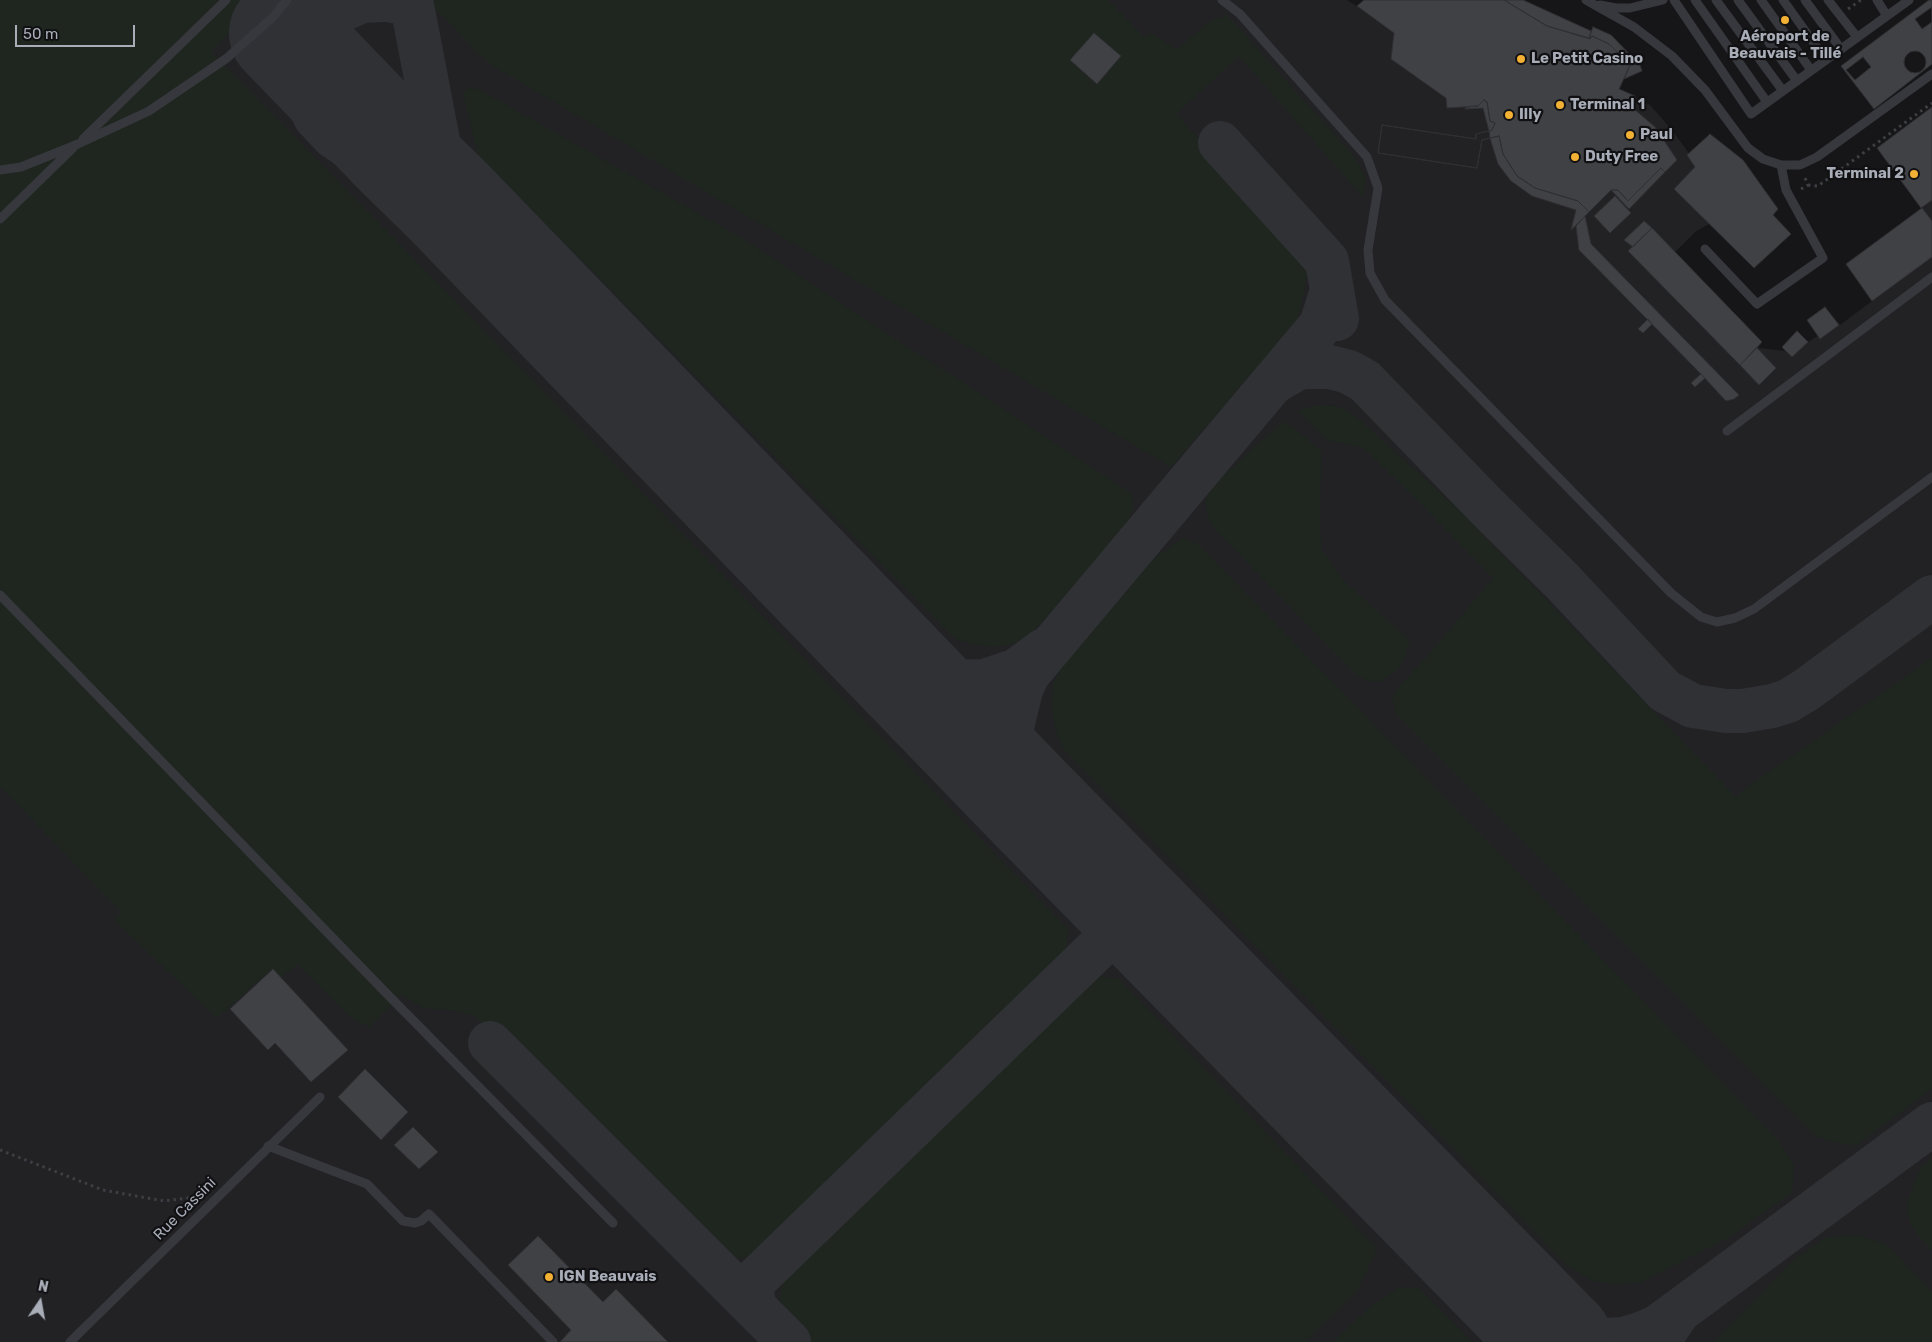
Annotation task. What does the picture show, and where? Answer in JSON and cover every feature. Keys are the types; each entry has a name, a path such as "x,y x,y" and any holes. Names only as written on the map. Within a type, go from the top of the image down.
{"lane":[{"path":"0,219 226,0"},
{"path":"0,170 21,167 78,144 149,111 227,58 273,17 287,0"},
{"path":"1222,0 1240,14 1367,157 1378,188 1368,250 1370,274 1385,300 1671,593 1701,617 1717,622 1735,618 1754,609 1932,476"},
{"path":"1587,1 1616,8 1630,8 1663,0"},
{"path":"1674,0 1751,114 1909,0"},
{"path":"1695,0 1767,102"},
{"path":"1716,0 1783,91"},
{"path":"1738,0 1797,81"},
{"path":"1761,0 1812,70"},
{"path":"1782,0 1826,60"},
{"path":"1805,0 1841,49"},
{"path":"1828,0 1857,37"},
{"path":"1877,0 1887,16"},
{"path":"1587,1 1634,27 1672,56 1704,90 1748,148 1763,159 1781,165 1800,165 1817,157 1932,74"},
{"path":"1705,249 1756,304 1822,258 1786,190 1781,165"},
{"path":"1727,431 1932,277"},
{"path":"0,595 390,998 612,1223"},
{"name":"Rue Cassini","path":"70,1342 320,1096"},
{"path":"268,1146 367,1184 403,1221 415,1223 428,1214 553,1342"}],"path":[{"path":"1844,13 1862,0"},
{"path":"1801,188 1808,185 1818,186 1932,103"},
{"path":"1805,178 1808,185"},
{"path":"0,1150 103,1190 164,1201 221,1193"}],"shaded area":[{"path":"0,0 1347,0 1357,6 1364,0 1523,0 1591,31 1593,27 1611,35 1640,65 1642,71 1624,79 1620,89 1650,105 1672,130 1696,163 1714,214 1709,224 1695,232 1675,252 1762,342 1758,348 1785,351 1782,347 1797,331 1808,342 1818,336 1807,320 1825,307 1840,325 1872,301 1846,264 1921,208 1877,148 1932,107 1932,1342 0,1342"},
{"path":"0,0 265,0 211,51 1068,929 1066,948 1052,972 794,1227 762,1253 745,1258 724,1256 654,1193 476,1017 458,1011 424,1008 400,995 370,1027 354,1020 298,965 281,977 272,969 217,1018 114,920 121,912 0,786"},
{"path":"426,0 1108,0 1144,37 1151,33 1177,49 1212,20 1227,15 1357,160 1366,180 1362,196 1239,56 1176,114 1309,265 1298,320 1171,467 495,67 475,51"},
{"path":"468,88 478,89 735,234 1130,492 1134,504 1127,525 1032,633 1013,644 995,647 972,644 954,638 478,155 463,93"},
{"path":"1331,405 1345,409 1363,423 1458,509 1738,799 1739,793 1932,658 1932,1089 1856,1145 1842,1144 1817,1137 1397,715 1392,699 1397,689 1431,652 1493,578 1364,448 1328,440 1298,411 1313,406"},
{"path":"1283,422 1293,427 1321,451 1320,532 1322,551 1344,581 1410,641 1405,656 1397,670 1380,682 1368,681 1357,676 1211,525 1205,504 1212,486"},
{"path":"1183,538 1198,544 1779,1141 1794,1165 1792,1192 1728,1238 1639,1283 1615,1284 1594,1281 1570,1268 1067,753 1058,739 1052,710 1053,683 1066,659 1152,560"},
{"path":"1100,976 1119,979 1377,1249 1357,1291 1305,1342 806,1342 777,1311 784,1280 806,1250 1058,1001 1088,978"},
{"path":"1932,1159 1932,1250 1918,1236 1910,1221 1906,1206 1921,1167"},
{"path":"1859,1235 1887,1245 1932,1292 1932,1342 1714,1342 1796,1258 1828,1237"},
{"path":"1400,1287 1420,1289 1472,1342 1333,1342 1371,1306"}],"building":[{"name":"Terminal 1","path":"1364,0 1504,0 1547,26 1590,39 1592,36 1609,44 1630,65 1619,89 1635,96 1634,109 1655,127 1677,160 1665,172 1661,168 1628,201 1618,190 1611,190 1589,212 1578,201 1535,188 1517,176 1503,154 1499,136 1482,140 1477,168 1378,153 1382,125 1476,139 1476,134 1492,130 1495,123 1490,121 1487,102 1484,100 1478,106 1447,108 1446,98 1391,59 1394,33 1357,6"},
{"path":"1504,0 1523,0 1591,31 1589,38 1547,26"},
{"path":"1929,0 1932,0 1932,64 1874,109 1841,66"},
{"path":"1932,7 1932,22 1922,29 1915,19"},
{"path":"1593,27 1611,35 1640,65 1642,71 1624,79 1630,65 1609,44 1592,36 1589,38"},
{"path":"1094,33 1121,56 1097,84 1070,60"},
{"path":"1915,51 1923,54 1926,62 1923,70 1915,73 1907,70 1904,62 1907,54"},
{"path":"1863,57 1871,67 1855,80 1846,70"},
{"path":"1484,100 1487,102 1490,121 1495,123 1492,130 1489,131 1483,108 1465,109 1466,107 1478,106"},
{"name":"Terminal 2","path":"1932,107 1932,200 1921,208 1877,148"},
{"path":"1382,125 1476,139 1476,134 1489,131 1490,138 1482,140 1477,168 1378,153"},
{"path":"1710,134 1743,160 1778,209 1773,215 1791,234 1754,268 1674,189 1695,167 1687,155"},
{"path":"1499,136 1503,154 1517,176 1535,188 1578,201 1589,212 1571,230 1576,210 1532,196 1511,181 1498,164 1490,138"},
{"path":"1661,168 1665,172 1629,209 1611,190 1618,190 1628,201"},
{"path":"1615,196 1631,213 1610,233 1594,216"},
{"path":"1922,208 1932,221 1932,257 1872,301 1846,264"},
{"path":"1585,216 1591,244 1739,395 1734,399 1726,401 1579,250 1576,226"},
{"path":"1644,221 1652,228 1633,247 1624,240"},
{"path":"1652,228 1762,342 1740,365 1628,251"},
{"path":"1825,307 1839,325 1820,339 1807,320"},
{"path":"1648,319 1652,324 1643,333 1638,329"},
{"path":"1797,331 1808,342 1792,357 1782,347"},
{"path":"1757,348 1776,368 1759,385 1740,365"},
{"path":"1701,374 1705,378 1695,387 1691,383"},
{"path":"273,969 348,1050 311,1082 275,1043 268,1050 230,1009"},
{"path":"365,1069 408,1112 381,1140 338,1097"},
{"path":"413,1127 438,1152 419,1169 394,1145"},
{"name":"IGN Beauvais","path":"538,1236 603,1302 616,1289 668,1342 560,1342 571,1330 508,1265"}],"taxiway":[{"path":"384,0 362,1 337,12 321,26 309,49 303,75 306,97 315,117 334,137 347,146 370,153 397,151"},
{"path":"388,0 412,5 450,203"},
{"path":"1220,143 1327,261 1337,319"},
{"path":"1024,797 1014,754 1012,727 1021,690 1028,674 1321,325 1332,290"},
{"path":"1274,382 1300,367 1330,367 1349,372 1365,381 1487,507 1562,581 1665,691 1693,706 1726,711 1743,711 1788,701 1806,690 1932,597"},
{"path":"889,658 921,673 950,682 984,681 1017,670 1044,650"},
{"path":"1109,937 1115,926 1117,915 1117,890"},
{"path":"755,1308 752,1283 1109,937 1118,931 1129,929 1157,934"},
{"path":"490,1043 789,1342"},
{"path":"1658,1342 1679,1311 1932,1124"},
{"path":"1534,1316 1550,1326 1574,1336 1605,1340 1623,1339 1640,1334 1657,1327 1679,1311"}],"runway":[{"path":"283,33 450,203 1024,797 1559,1342"}],"place":[{"name":"Aéroport de Beauvais - Tillé","path":"1785,20"},
{"name":"Le Petit Casino","path":"1521,59"},
{"name":"Terminal 1","path":"1560,105"},
{"name":"Illy","path":"1509,115"},
{"name":"Paul","path":"1630,135"},
{"name":"Duty Free","path":"1575,157"},
{"name":"Terminal 2","path":"1914,174"},
{"name":"IGN Beauvais","path":"549,1277"}]}
